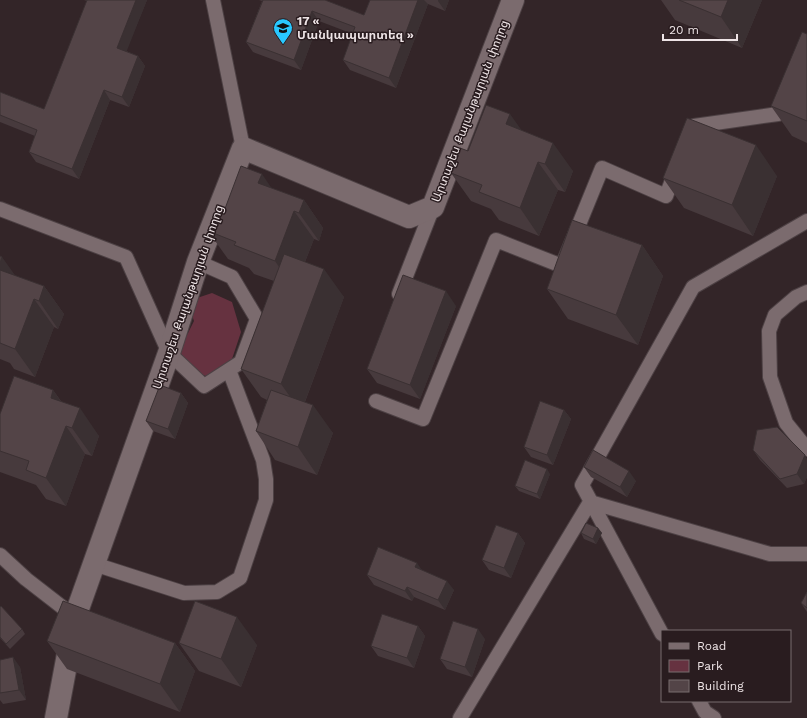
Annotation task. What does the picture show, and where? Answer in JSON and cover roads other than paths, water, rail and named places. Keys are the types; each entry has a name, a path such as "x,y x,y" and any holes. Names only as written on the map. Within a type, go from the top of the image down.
{"street":[{"name":"Արտաշես Քալանթարյան փողոց","path":"56,718 75,617 169,353 198,262 243,148 409,217 433,207 513,0"}],"lane":[{"path":"213,0 243,148"},
{"path":"685,147 694,126 778,114 791,86"},
{"path":"376,401 423,419 496,240 562,266 602,168 666,196 680,161"},
{"path":"394,309 433,207"},
{"path":"0,209 126,257 169,353 204,386 242,362 257,319 232,277 198,262"},
{"path":"661,632 582,485 693,287 807,221"},
{"path":"807,292 796,297 775,315 769,331 770,377 786,423 807,449"},
{"path":"94,564 184,593 217,592 240,578 266,500 266,479 263,460 229,370"},
{"path":"590,502 770,554 807,554"},
{"path":"460,718 590,502"},
{"path":"0,555 26,579 75,617"},
{"path":"699,702 705,712 714,718"}],"place":[{"name":"17 « Մանկապարտեզ »","path":"283,45"}]}
